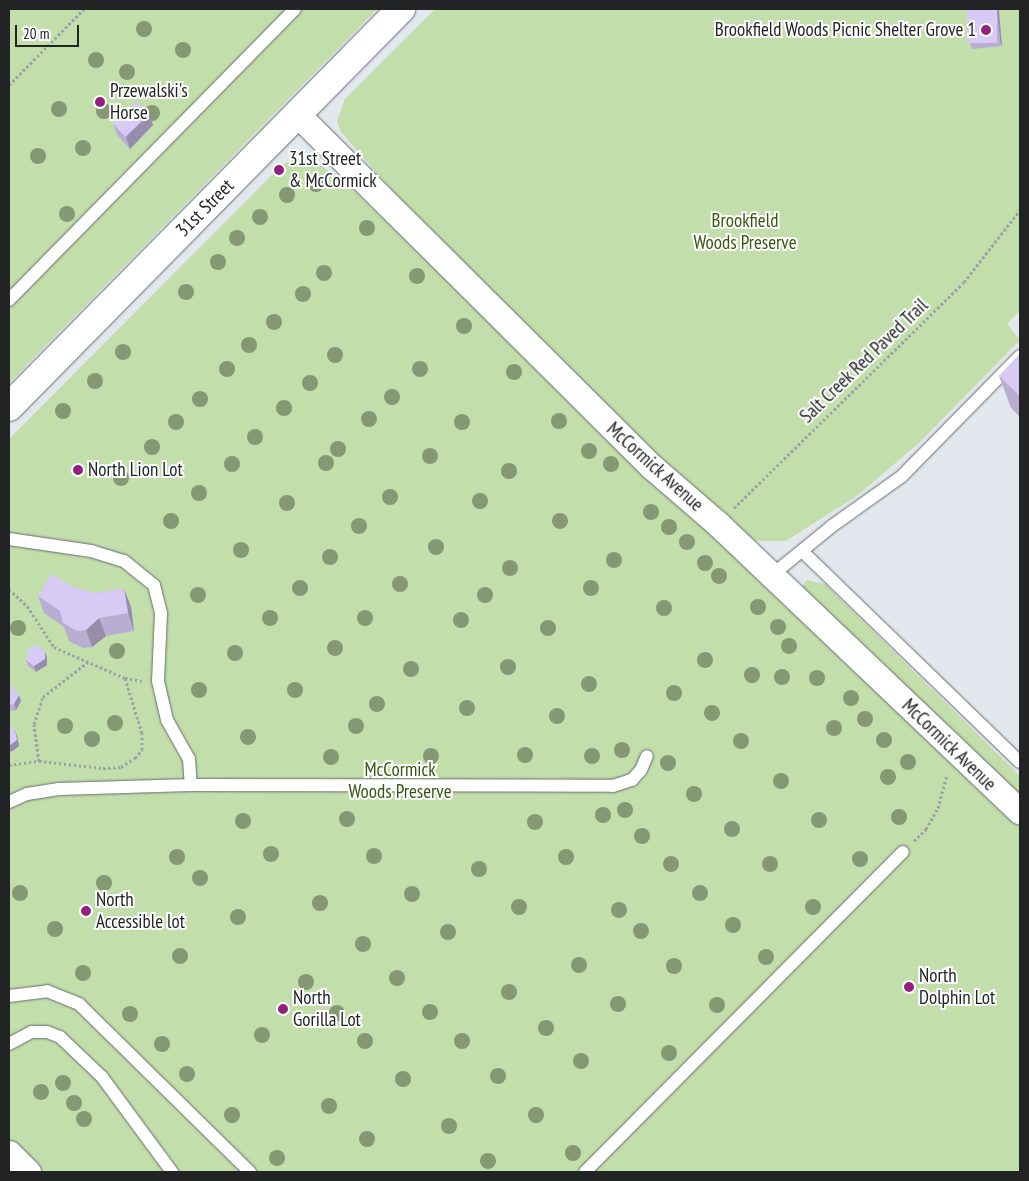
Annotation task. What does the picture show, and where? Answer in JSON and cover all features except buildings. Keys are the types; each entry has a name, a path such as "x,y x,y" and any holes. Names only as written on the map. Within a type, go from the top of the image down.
{"main road":[{"name":"31st Street","path":"9,407 401,9"}],"street":[{"name":"McCormick Avenue","path":"297,114 645,460 718,524 1020,812"},
{"path":"9,1153 28,1172"}],"lane":[{"path":"9,300 295,9"},
{"path":"772,575 902,476 1020,356"},
{"path":"9,539 91,551 124,561 142,574 158,595 161,612 158,681 167,720 189,759 191,785"},
{"path":"802,551 1020,762"},
{"path":"9,802 27,794 59,790 191,785 613,786 632,780 641,770 647,756"},
{"path":"585,1172 903,852"},
{"path":"9,996 47,991 79,1004 250,1172"},
{"path":"9,1044 32,1032 60,1037 102,1078 172,1172"}],"path":[{"path":"9,85 84,9"},
{"name":"Salt Creek Red Paved Trail","path":"718,524 964,282 1020,210"},
{"path":"9,588 27,606 54,647 125,678 158,681"},
{"path":"39,761 34,724 43,697 88,662"},
{"path":"9,765 39,761 103,768 121,766 135,758 142,750 142,733 125,678"},
{"path":"903,852 926,829 938,808 945,790 950,745"}],"green space":[{"path":"9,9 377,9 9,383"},
{"name":"Brookfield Woods Preserve","path":"435,9 1020,9 1020,310 1007,324 1020,340 920,442 858,495 786,541 754,541 682,479 446,252 341,132 337,121 345,99"},
{"name":"McCormick Woods Preserve","path":"291,160 304,160 322,166 356,192 570,401 1020,821 1020,1172 9,1172 9,439 282,165"},
{"path":"807,580 825,584 1020,776 1020,798 801,588"}],"place":[{"name":"Brookfield Woods Picnic Shelter Grove 1","path":"986,30"},
{"name":"Przewalski's Horse","path":"100,102"},
{"name":"31st Street & McCormick","path":"279,170"},
{"name":"North Lion Lot","path":"78,470"},
{"name":"North Accessible lot","path":"86,911"},
{"name":"North Dolphin Lot","path":"909,987"},
{"name":"North Gorilla Lot","path":"283,1009"}]}
